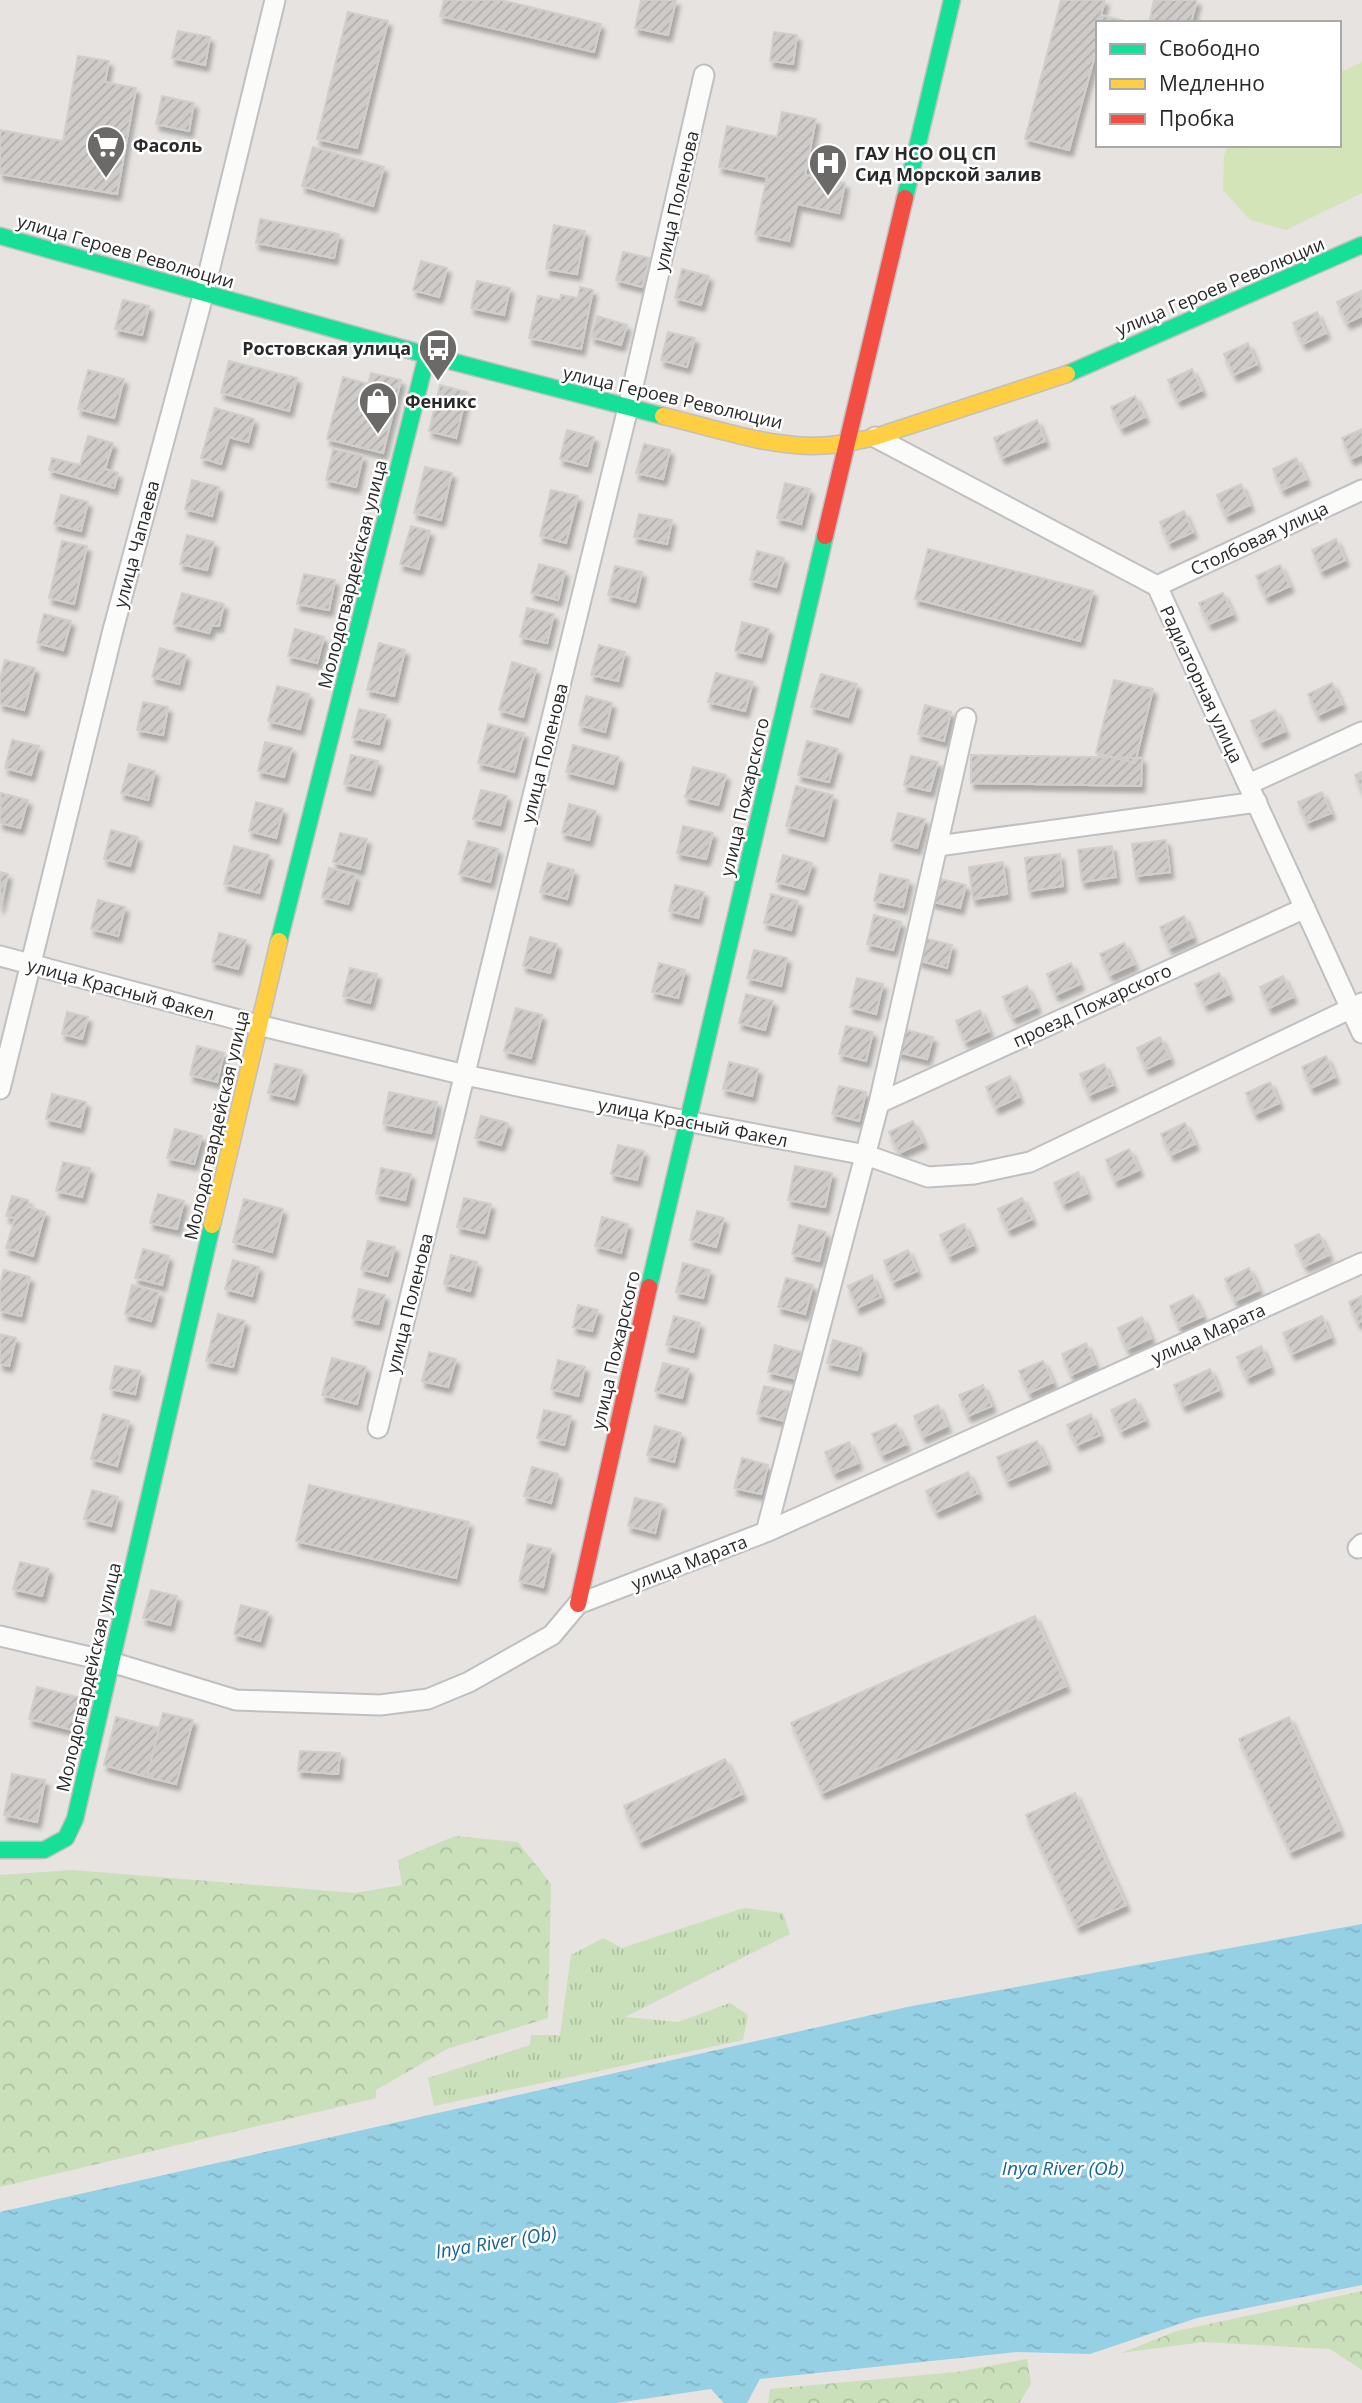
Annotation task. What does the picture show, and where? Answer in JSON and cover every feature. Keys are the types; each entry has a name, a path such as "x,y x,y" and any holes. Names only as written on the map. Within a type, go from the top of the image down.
{"street":[{"name":"улица Чапаева","path":"0,1089 113,630 204,292 275,0"},
{"name":"улица Пожарского","path":"578,1604 686,1121 952,0"},
{"name":"улица Поленова","path":"378,1428 628,408 704,75"},
{"name":"улица Героев Революции","path":"0,236 426,355 628,408 773,442 812,446 848,443 875,437 1062,376 1362,245"},
{"name":"Молодогвардейская улица","path":"0,1850 44,1850 66,1838 75,1819 258,1026 426,355"},
{"name":"Радиаторная улица","path":"875,437 1157,586 1306,908 1356,1006 1362,1033"},
{"name":"Столбовая улица","path":"1157,586 1362,490"},
{"path":"766,1532 879,1103 967,719"},
{"path":"938,846 1253,793 1362,732"},
{"name":"проезд Пожарского","path":"879,1103 1306,908"},
{"name":"улица Красный Факел","path":"0,956 258,1026 465,1075 866,1155 928,1177 974,1174 1030,1161 1356,1006"},
{"name":"улица Марата","path":"0,1636 111,1662 236,1700 380,1705 428,1699 469,1682 552,1635 578,1604 766,1532 1362,1264"}],"green space":[{"path":"1362,62 1362,193 1286,230 1250,220 1223,190 1224,156 1227,147 1341,147 1341,72"},
{"path":"455,1836 518,1842 551,1884 548,2018 447,2049 376,2090 376,2098 0,2187 0,1875 72,1870 355,1893 402,1885 398,1860"},
{"path":"744,1908 783,1913 790,1934 625,2017 678,2022 730,2003 748,2015 743,2040 434,2106 428,2078 530,2045 531,2035 560,2035 571,1955 603,1938 622,1948"},
{"path":"1362,2291 1362,2370 1330,2349 1203,2342 1121,2353 1177,2331"},
{"path":"1027,2359 1031,2384 1019,2403 768,2403 770,2389 957,2372"}],"water":[{"name":"Inya River (Ob)","path":"1362,1924 1362,2285 1197,2318 1090,2354 1017,2352 760,2379 747,2403 724,2403 711,2389 616,2403 0,2403 0,2212 907,2007"}],"building":[{"path":"444,0 501,0 601,24 594,52 440,16"},
{"path":"641,0 676,0 668,35 635,28"},
{"path":"1061,0 1105,0 1101,15 1125,21 1096,21 1096,51 1069,150 1025,139"},
{"path":"1154,0 1197,0 1192,21 1149,21"},
{"path":"348,12 388,21 357,148 317,139"},
{"path":"178,31 210,37 205,65 172,58"},
{"path":"774,32 797,35 793,64 770,61"},
{"path":"78,56 109,61 105,82 136,88 117,194 0,174 0,130 63,141"},
{"path":"162,96 194,103 189,131 156,124"},
{"name":"ГАУ НСО ОЦ СП Сид Морской залив","path":"782,112 816,119 805,175 845,183 839,213 797,204 789,241 755,234 767,177 719,167 727,126 777,137"},
{"path":"313,147 384,167 373,206 302,186"},
{"path":"260,219 339,234 334,258 256,243"},
{"path":"554,225 585,231 577,274 546,269"},
{"path":"623,252 650,258 642,287 616,280"},
{"path":"421,261 447,268 439,297 413,290"},
{"path":"682,269 709,276 701,305 675,298"},
{"path":"477,281 510,288 504,315 471,308"},
{"path":"580,287 593,290 581,349 529,338 538,296 560,300 561,295 578,298"},
{"path":"1361,291 1362,316 1347,323 1337,302"},
{"path":"123,300 149,306 142,335 115,329"},
{"path":"1317,312 1326,333 1303,344 1293,323"},
{"path":"597,316 627,325 621,345 591,337"},
{"path":"668,332 695,338 687,367 661,360"},
{"path":"1248,343 1257,364 1234,375 1224,354"},
{"path":"229,361 297,378 289,411 221,393"},
{"path":"1192,369 1202,390 1178,401 1168,380"},
{"path":"88,370 124,379 114,418 78,409"},
{"path":"371,373 401,380 383,453 327,439 343,377 368,384"},
{"path":"440,385 467,392 456,438 429,431"},
{"path":"1135,396 1145,417 1121,428 1111,407"},
{"path":"215,408 254,419 248,442 229,437 221,464 201,458"},
{"path":"1037,420 1045,441 1002,458 994,438"},
{"path":"1362,429 1362,454 1351,459 1342,438"},
{"path":"567,430 594,437 587,466 560,459"},
{"path":"88,436 113,443 105,469 118,473 114,488 49,470 52,458 80,465"},
{"path":"644,444 670,450 663,479 636,473"},
{"path":"333,449 363,456 356,487 326,480"},
{"path":"1296,458 1306,479 1282,490 1273,469"},
{"path":"425,467 452,473 441,520 414,513"},
{"path":"192,480 219,487 212,516 185,509"},
{"path":"785,483 810,489 801,524 777,518"},
{"path":"1241,484 1250,505 1226,516 1217,495"},
{"path":"551,490 578,496 566,543 540,536"},
{"path":"61,495 88,502 81,531 54,524"},
{"path":"1184,511 1193,532 1169,543 1160,522"},
{"path":"639,514 672,520 667,544 634,537"},
{"path":"411,526 430,531 419,569 400,564"},
{"path":"187,535 214,542 207,570 180,564"},
{"path":"1336,539 1345,560 1321,571 1312,550"},
{"path":"62,541 87,546 74,604 49,598"},
{"path":"928,549 1093,591 1080,641 915,599"},
{"path":"757,551 784,558 776,587 750,580"},
{"path":"539,564 565,571 558,600 531,593"},
{"path":"1280,565 1290,586 1266,597 1256,576"},
{"path":"615,566 642,572 635,602 608,595"},
{"path":"304,574 335,580 329,610 297,604"},
{"path":"182,593 224,604 219,626 212,625 209,633 173,624"},
{"path":"1223,593 1233,614 1209,624 1199,603"},
{"path":"527,608 554,614 547,643 520,637"},
{"path":"44,614 71,621 63,650 37,643"},
{"path":"742,622 769,629 761,657 735,651"},
{"path":"295,629 324,637 317,663 288,656"},
{"path":"379,643 405,650 394,696 367,690"},
{"path":"599,645 625,652 618,681 591,675"},
{"path":"160,648 186,655 179,684 152,677"},
{"path":"5,660 35,668 24,710 0,704 0,679"},
{"path":"512,662 536,669 523,717 499,710"},
{"path":"716,673 753,682 745,711 708,702"},
{"path":"821,674 857,684 848,717 811,707"},
{"path":"1114,680 1153,689 1135,763 1096,753"},
{"path":"1332,683 1342,704 1318,715 1308,694"},
{"path":"277,686 309,694 300,729 268,721"},
{"path":"586,696 612,703 605,732 579,725"},
{"path":"143,702 168,707 163,735 137,730"},
{"path":"925,705 951,712 944,741 918,734"},
{"path":"359,709 386,715 379,744 352,738"},
{"path":"1275,710 1285,731 1261,742 1251,721"},
{"path":"488,724 524,733 514,772 478,763"},
{"path":"12,740 39,746 31,775 5,768"},
{"path":"807,741 838,749 829,782 798,775"},
{"path":"265,742 292,748 284,777 258,771"},
{"path":"573,745 619,757 613,784 566,772"},
{"path":"351,755 378,761 370,790 344,784"},
{"path":"971,755 1142,758 1141,786 971,783"},
{"path":"911,756 938,762 930,791 904,785"},
{"path":"129,764 155,771 148,800 121,793"},
{"path":"693,767 726,775 718,805 685,797"},
{"path":"1362,772 1362,791 1355,775"},
{"path":"796,786 833,795 823,836 786,826"},
{"path":"481,790 507,796 500,825 473,819"},
{"path":"1322,792 1331,813 1307,823 1298,802"},
{"path":"1,793 28,800 20,828 0,823"},
{"path":"256,802 283,809 276,838 249,831"},
{"path":"569,804 596,811 589,840 562,833"},
{"path":"898,813 925,819 917,848 891,841"},
{"path":"683,826 713,833 706,859 677,853"},
{"path":"111,830 138,837 130,866 104,859"},
{"path":"340,833 367,839 360,869 333,862"},
{"path":"1166,840 1170,872 1136,876 1132,844"},
{"path":"468,841 498,849 490,882 459,874"},
{"path":"234,846 269,855 259,893 224,884"},
{"path":"1112,846 1116,877 1082,882 1078,850"},
{"path":"1060,854 1063,886 1029,891 1025,858"},
{"path":"783,855 812,863 804,889 776,882"},
{"path":"1003,862 1007,894 973,899 969,867"},
{"path":"548,863 574,870 567,899 540,892"},
{"path":"329,868 356,875 348,904 322,897"},
{"path":"0,872 8,874 0,908"},
{"path":"880,874 909,880 903,907 874,901"},
{"path":"936,878 966,885 960,908 930,901"},
{"path":"675,885 704,892 698,918 669,911"},
{"path":"771,894 798,901 791,930 764,923"},
{"path":"98,900 125,907 118,936 91,929"},
{"path":"874,915 901,922 893,950 867,944"},
{"path":"1184,916 1193,937 1169,948 1160,927"},
{"path":"219,933 246,940 238,969 212,962"},
{"path":"530,937 557,944 550,973 523,966"},
{"path":"923,938 952,945 947,968 917,960"},
{"path":"1124,943 1134,964 1110,975 1100,954"},
{"path":"754,950 787,958 781,986 747,978"},
{"path":"659,963 685,970 678,998 652,992"},
{"path":"1071,963 1080,984 1056,995 1047,974"},
{"path":"350,968 377,974 370,1003 343,996"},
{"path":"1219,973 1229,994 1205,1005 1195,984"},
{"path":"1283,976 1293,997 1269,1008 1260,987"},
{"path":"857,978 883,984 876,1014 850,1007"},
{"path":"1027,986 1037,1007 1013,1018 1003,997"},
{"path":"746,994 773,1001 765,1030 739,1023"},
{"path":"516,1008 542,1015 531,1058 504,1051"},
{"path":"980,1010 989,1031 965,1042 956,1021"},
{"path":"67,1012 88,1017 82,1039 62,1034"},
{"path":"846,1026 873,1032 866,1061 839,1054"},
{"path":"903,1029 933,1037 927,1059 897,1052"},
{"path":"1160,1037 1170,1058 1146,1069 1137,1048"},
{"path":"197,1046 224,1053 217,1082 190,1075"},
{"path":"1326,1056 1335,1077 1311,1088 1302,1067"},
{"path":"729,1062 758,1069 752,1096 723,1089"},
{"path":"275,1064 302,1070 294,1099 268,1093"},
{"path":"1104,1064 1113,1085 1089,1095 1080,1074"},
{"path":"1010,1076 1019,1097 996,1108 986,1087"},
{"path":"1270,1082 1279,1103 1255,1114 1246,1093"},
{"path":"839,1086 866,1092 859,1121 832,1114"},
{"path":"389,1092 437,1102 431,1133 383,1124"},
{"path":"52,1094 86,1102 80,1127 46,1119"},
{"path":"481,1116 508,1123 501,1145 475,1138"},
{"path":"913,1121 923,1142 899,1153 889,1132"},
{"path":"1185,1123 1195,1144 1171,1155 1161,1134"},
{"path":"175,1129 202,1136 194,1164 167,1158"},
{"path":"618,1145 644,1151 637,1180 611,1174"},
{"path":"1129,1149 1139,1170 1115,1181 1106,1160"},
{"path":"63,1162 90,1168 82,1197 56,1191"},
{"path":"795,1166 832,1173 825,1207 788,1200"},
{"path":"381,1168 411,1174 405,1200 376,1194"},
{"path":"1078,1172 1087,1193 1063,1204 1054,1183"},
{"path":"158,1194 184,1201 177,1229 150,1223"},
{"path":"12,1196 28,1200 29,1207 45,1212 33,1256 6,1248 15,1218 6,1216"},
{"path":"464,1198 491,1204 484,1233 457,1227"},
{"path":"1022,1198 1032,1219 1008,1230 998,1209"},
{"path":"244,1199 283,1209 272,1252 233,1242"},
{"path":"697,1211 724,1218 716,1247 690,1240"},
{"path":"602,1217 628,1224 621,1253 595,1246"},
{"path":"964,1224 973,1245 949,1256 940,1235"},
{"path":"799,1225 826,1232 819,1261 792,1254"},
{"path":"1319,1234 1329,1255 1305,1266 1295,1245"},
{"path":"368,1241 395,1247 387,1276 361,1269"},
{"path":"143,1249 169,1256 162,1285 135,1278"},
{"path":"908,1250 917,1271 893,1282 884,1261"},
{"path":"451,1255 477,1262 470,1291 444,1284"},
{"path":"233,1260 259,1267 252,1296 225,1289"},
{"path":"683,1263 710,1270 703,1298 676,1292"},
{"path":"1249,1268 1259,1290 1235,1301 1225,1279"},
{"path":"4,1270 30,1277 21,1316 0,1311 0,1285"},
{"path":"872,1275 881,1297 857,1308 848,1286"},
{"path":"786,1278 813,1285 805,1314 778,1307"},
{"path":"132,1285 159,1292 151,1321 125,1314"},
{"path":"359,1289 385,1295 378,1324 352,1318"},
{"path":"1193,1295 1203,1316 1179,1327 1170,1306"},
{"path":"1362,1296 1362,1321 1358,1323 1349,1302"},
{"path":"578,1305 598,1310 592,1331 573,1327"},
{"path":"218,1314 245,1321 233,1367 206,1361"},
{"path":"674,1316 700,1323 693,1352 666,1345"},
{"path":"1322,1316 1331,1337 1292,1354 1283,1333"},
{"path":"1142,1317 1151,1338 1127,1349 1118,1328"},
{"path":"0,1334 16,1338 9,1366 0,1364"},
{"path":"833,1340 862,1348 857,1370 827,1363"},
{"path":"1086,1343 1095,1364 1071,1375 1062,1354"},
{"path":"775,1345 804,1353 797,1379 768,1372"},
{"path":"1261,1346 1270,1367 1247,1378 1237,1357"},
{"path":"429,1352 456,1359 448,1387 422,1381"},
{"path":"332,1358 366,1367 357,1404 322,1395"},
{"path":"558,1360 585,1367 578,1396 551,1389"},
{"path":"1043,1361 1053,1382 1029,1393 1019,1371"},
{"path":"663,1363 689,1369 682,1398 655,1391"},
{"path":"115,1366 140,1371 135,1394 110,1389"},
{"path":"1210,1369 1219,1390 1183,1406 1174,1385"},
{"path":"983,1385 992,1406 968,1416 959,1395"},
{"path":"764,1386 791,1392 784,1421 757,1414"},
{"path":"1135,1399 1145,1420 1121,1431 1111,1410"},
{"path":"938,1405 947,1426 923,1437 914,1416"},
{"path":"544,1410 571,1416 564,1445 537,1438"},
{"path":"103,1414 129,1421 117,1466 91,1459"},
{"path":"1091,1414 1100,1435 1077,1445 1067,1425"},
{"path":"896,1424 906,1444 882,1455 872,1434"},
{"path":"655,1426 681,1433 674,1462 647,1455"},
{"path":"1037,1441 1047,1464 1007,1481 997,1457"},
{"path":"849,1442 858,1463 834,1473 825,1452"},
{"path":"742,1458 768,1465 761,1494 734,1488"},
{"path":"532,1467 558,1474 551,1503 524,1496"},
{"path":"968,1472 978,1493 936,1512 926,1491"},
{"path":"309,1485 469,1522 456,1578 296,1541"},
{"path":"92,1490 118,1497 111,1526 84,1519"},
{"path":"635,1498 662,1504 655,1533 628,1526"},
{"path":"528,1544 551,1549 543,1587 519,1581"},
{"path":"20,1562 49,1569 42,1596 13,1589"},
{"path":"151,1590 177,1596 170,1625 143,1618"},
{"path":"241,1605 268,1612 260,1641 234,1634"},
{"path":"1035,1616 1066,1686 822,1793 791,1723"},
{"path":"37,1687 81,1698 73,1730 29,1719"},
{"path":"163,1713 193,1720 176,1784 147,1777"},
{"path":"116,1717 159,1728 147,1777 104,1765"},
{"path":"1289,1717 1340,1830 1290,1852 1239,1739"},
{"path":"300,1751 340,1753 338,1774 298,1771"},
{"path":"725,1759 742,1794 640,1842 624,1806"},
{"path":"12,1774 45,1780 37,1822 4,1815"},
{"path":"1075,1793 1126,1905 1077,1927 1026,1815"}],"traffic: fast":[{"path":"905,198 952,0"},
{"path":"0,236 427,355 663,416"},
{"path":"1067,374 1362,245"},
{"path":"279,941 427,355"},
{"path":"649,1287 825,536"},
{"path":"0,1850 44,1850 66,1838 75,1819 212,1225"}],"traffic: slow":[{"path":"663,416 736,435 792,445 835,444 875,437 1067,374"},
{"path":"212,1225 279,941"}],"traffic: jam":[{"path":"825,536 905,198"},
{"path":"578,1604 649,1287"}],"place":[{"name":"Фасоль","path":"106,179"},
{"name":"ГАУ НСО ОЦ СП Сид Морской залив","path":"828,197"},
{"name":"Ростовская улица","path":"438,382"},
{"name":"Феникс","path":"378,435"}]}
